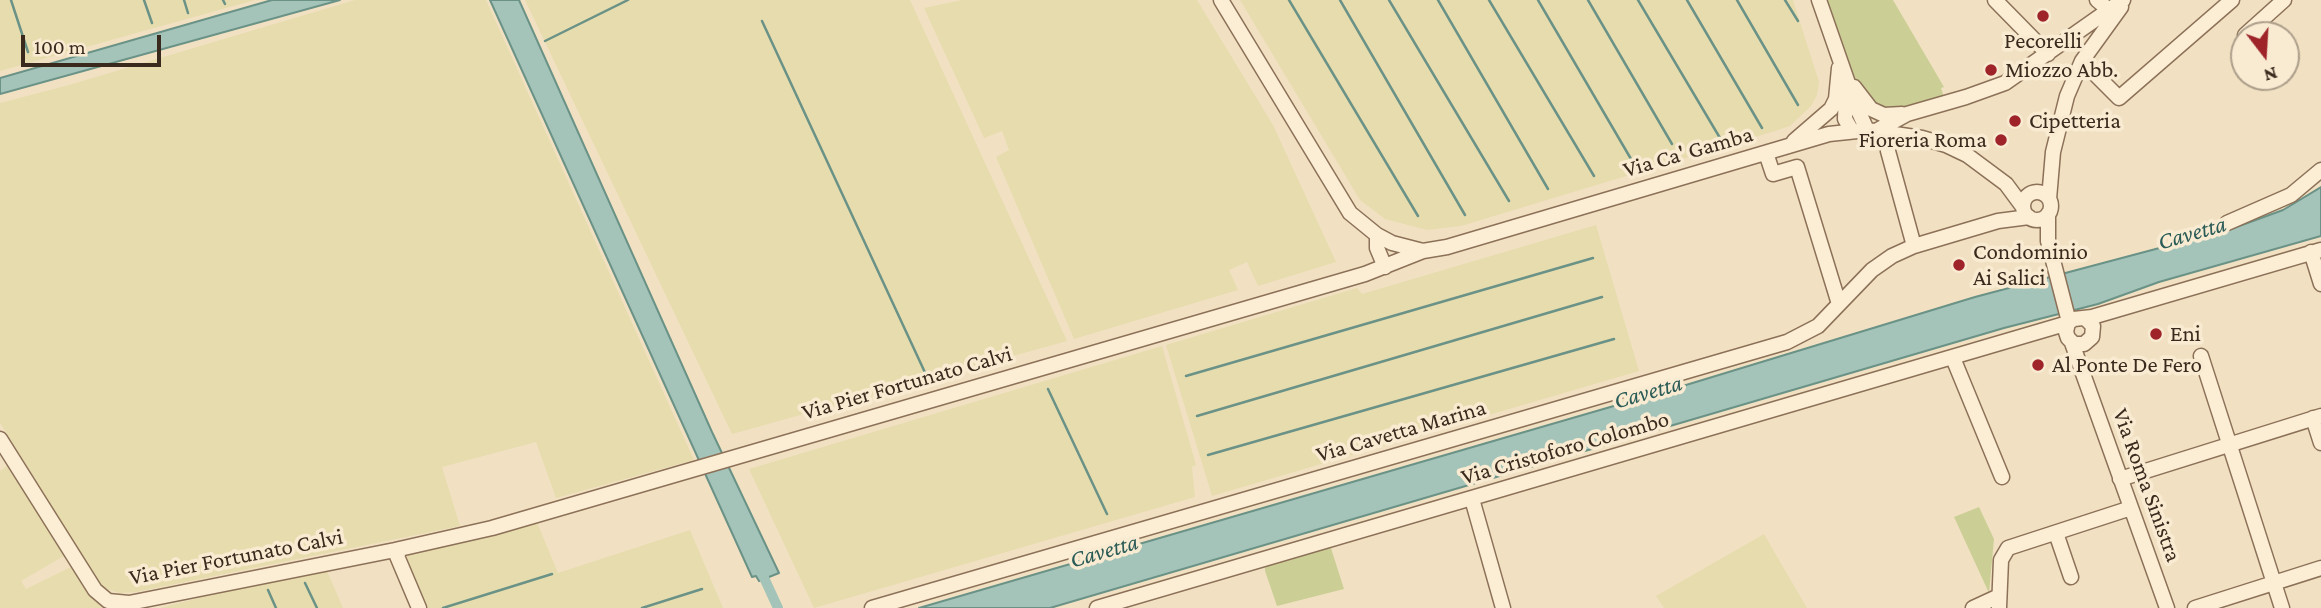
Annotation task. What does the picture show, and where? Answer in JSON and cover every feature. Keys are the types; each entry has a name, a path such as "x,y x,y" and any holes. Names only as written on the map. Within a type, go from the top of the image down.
{"street":[{"name":"Via Ca' Gamba","path":"1221,0 1350,214 1392,243 1423,250 1456,245 1829,134 1872,130 1913,136 1946,145 1975,159 2029,206 2050,247"},
{"path":"1819,0 1843,70 1872,130 1907,114 1994,88 2023,72 2070,39 2103,5 2125,0"},
{"path":"1995,0 2048,54"},
{"path":"2073,324 2050,247 2050,171 2056,135 2067,96 2082,61 2125,0"},
{"path":"2082,61 2119,98 2232,0"},
{"path":"2261,21 2284,0"},
{"path":"2082,29 2095,27 2098,38"},
{"path":"2070,39 2098,38"},
{"path":"1843,70 1871,109 1884,115 1907,114"},
{"path":"1843,70 1844,120 1852,131"},
{"path":"1783,148 1831,109 1843,70"},
{"path":"1888,151 1914,246"},
{"path":"1766,153 1773,174 1797,167 1839,304"},
{"path":"2227,223 2291,195 2321,170"},
{"path":"2029,206 2050,171"},
{"path":"2029,206 2042,193 2048,206"},
{"path":"2029,206 2042,218 2048,206"},
{"name":"Via Cavetta Marina","path":"872,608 1787,342 1818,326 1872,270 1892,256 1914,246 2011,218 2029,206"},
{"path":"1377,234 1377,248 1385,267"},
{"name":"Via Pier Fortunato Calvi","path":"0,439 95,590 108,601 129,603 492,528 1385,267 1423,250"},
{"path":"2073,324 2316,251 2321,285"},
{"path":"2090,337 2110,317 2134,304"},
{"path":"2073,324 2091,322 2090,337"},
{"name":"Via Cristoforo Colombo","path":"1097,608 2047,331 2073,324 2079,345 2090,337"},
{"name":"Via Roma Sinistra","path":"2073,324 2085,378 2167,608"},
{"name":"Via Roma Sinistra","path":"2085,378 2090,337"},
{"path":"2201,356 2282,608"},
{"path":"1953,358 2002,477"},
{"path":"2120,479 2317,417 2321,443"},
{"path":"1472,499 1503,608"},
{"path":"1973,608 1999,602 2003,554 2008,548 2131,508"},
{"path":"2056,533 2071,577"},
{"path":"400,549 397,556 419,608"},
{"path":"2195,608 2321,568"}],"shaded area":[{"path":"0,0 255,0 0,71"},
{"path":"355,0 486,0 694,460 556,498 536,442 442,467 460,526 136,592 120,593 109,590 100,584 0,423 0,103"},
{"path":"525,0 910,0 1067,341 732,434"},
{"path":"962,0 1197,0 1273,125 1336,262 1258,286 1247,262 1229,270 1238,290 1074,339 996,157 1009,150 1002,131 984,138 924,8"},
{"path":"1240,0 1793,0 1819,82 1817,95 1811,106 1790,126 1461,226 1427,230 1385,219 1360,200"},
{"path":"1596,225 1639,371 1212,496 1166,345 1357,288 1362,294"},
{"path":"1162,346 1196,465 1192,467 1195,497 814,608 749,469"},
{"path":"7,466 64,556 21,581 26,589 71,567 102,608 0,608 0,471"},
{"path":"536,520 558,573 690,530 723,608 428,608 407,560 408,553 471,541"},
{"path":"1764,534 1807,608 1664,608 1656,596"},
{"path":"327,571 343,608 160,608 206,596"}],"green space":[{"path":"1825,0 1893,0 1944,87 1941,88 1944,97 1908,109 1886,112 1861,91 1844,62"},
{"path":"1979,507 1994,539 1989,593 1954,517"},
{"path":"1330,545 1344,589 1277,606 1265,564"}],"water":[{"path":"272,0 340,0 0,94 0,78"},
{"path":"490,0 519,0 712,432 779,573 759,581 756,576 752,577"},
{"name":"Cavetta","path":"2321,187 2321,236 2159,282 2098,304 2004,328 1050,608 919,608 1686,385 1975,297 2231,229 2283,210"}],"waterway":[{"path":"11,0 28,52"},
{"path":"144,0 152,23"},
{"path":"184,0 188,13"},
{"path":"223,0 225,4"},
{"path":"545,41 628,0"},
{"path":"1289,0 1418,216"},
{"path":"1340,0 1465,215"},
{"path":"1389,0 1509,201"},
{"path":"1438,0 1548,189"},
{"path":"1489,0 1594,176"},
{"path":"1538,0 1631,159"},
{"path":"1588,0 1672,144"},
{"path":"1638,0 1720,138"},
{"path":"1687,0 1762,128"},
{"path":"1737,0 1798,105"},
{"path":"1785,0 1798,21"},
{"path":"762,21 928,379"},
{"path":"1186,376 1593,258"},
{"path":"1197,416 1602,297"},
{"path":"1208,455 1614,339"},
{"path":"1048,389 1107,514"},
{"path":"760,569 778,608"},
{"path":"443,608 552,574"},
{"path":"305,583 317,608"},
{"path":"642,608 702,589"},
{"path":"268,590 276,608"}],"place":[{"name":"Pecorelli","path":"2043,16"},
{"name":"Miozzo Abb.","path":"1991,70"},
{"name":"Cipetteria","path":"2015,121"},
{"name":"Fioreria Roma","path":"2001,140"},
{"name":"Condominio Ai Salici","path":"1959,265"},
{"name":"Eni","path":"2156,334"},
{"name":"Al Ponte De Fero","path":"2038,365"}]}
